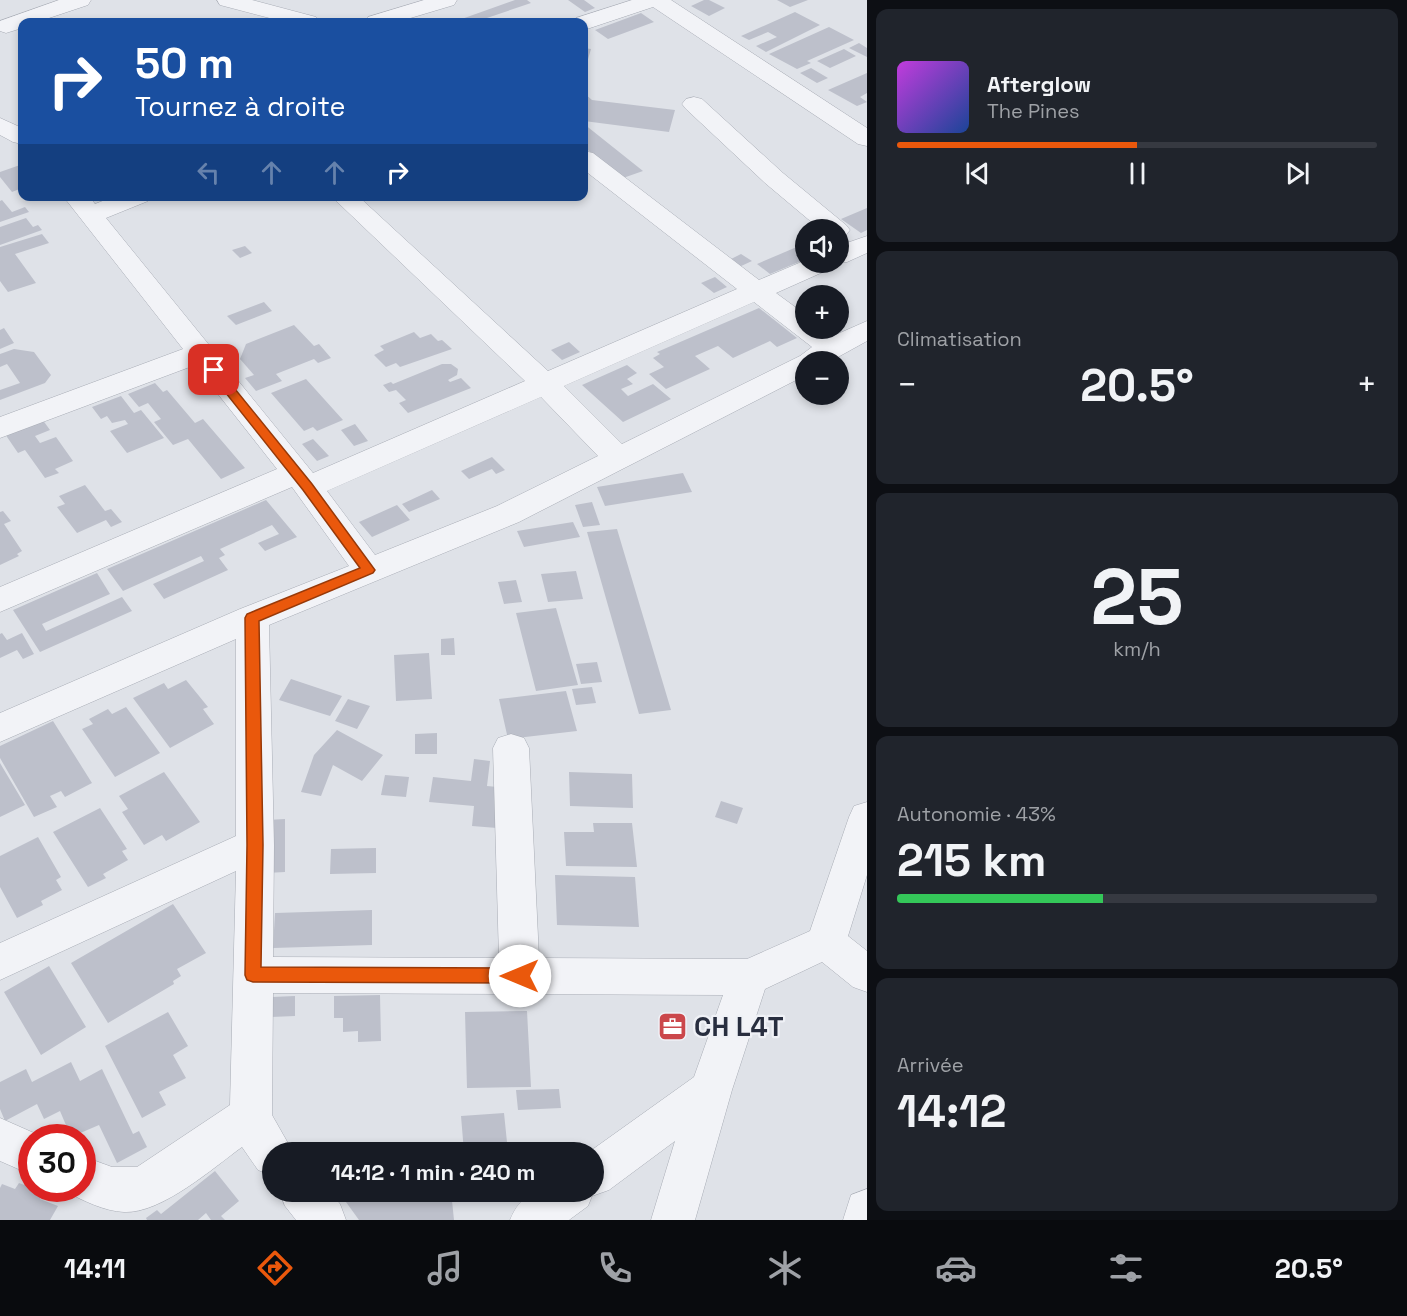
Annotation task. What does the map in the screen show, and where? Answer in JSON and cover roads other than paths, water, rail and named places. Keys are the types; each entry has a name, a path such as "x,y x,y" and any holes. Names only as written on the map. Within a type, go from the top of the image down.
{"street":[{"path":"40,18 80,0"},
{"path":"228,0 293,18"},
{"path":"389,18 446,0"},
{"path":"588,22 655,0 867,140"},
{"path":"694,104 821,219"},
{"path":"0,125 14,139"},
{"path":"588,161 757,291 809,351"},
{"path":"110,201 82,206 302,480 369,570"},
{"path":"348,201 545,384 617,457"},
{"path":"0,600 545,384 798,273"},
{"path":"828,351 867,330"},
{"path":"0,428 200,353"},
{"path":"0,728 252,618 508,514 795,368"},
{"path":"252,618 255,845 250,1115 263,1142"},
{"path":"512,748 520,976"},
{"path":"253,975 749,977 826,942 867,817"},
{"path":"0,962 255,845"},
{"path":"826,942 867,974"},
{"path":"673,1220 711,1090 749,977"},
{"path":"604,1168 711,1090"},
{"path":"96,1183 107,1188 134,1190 171,1172 250,1115"},
{"path":"0,1139 18,1147"},
{"path":"310,1202 324,1220"},
{"path":"532,1220 557,1202"},
{"path":"865,1220 867,1211"}],"place":[{"name":"CH L4T","path":"673,1026"}]}
